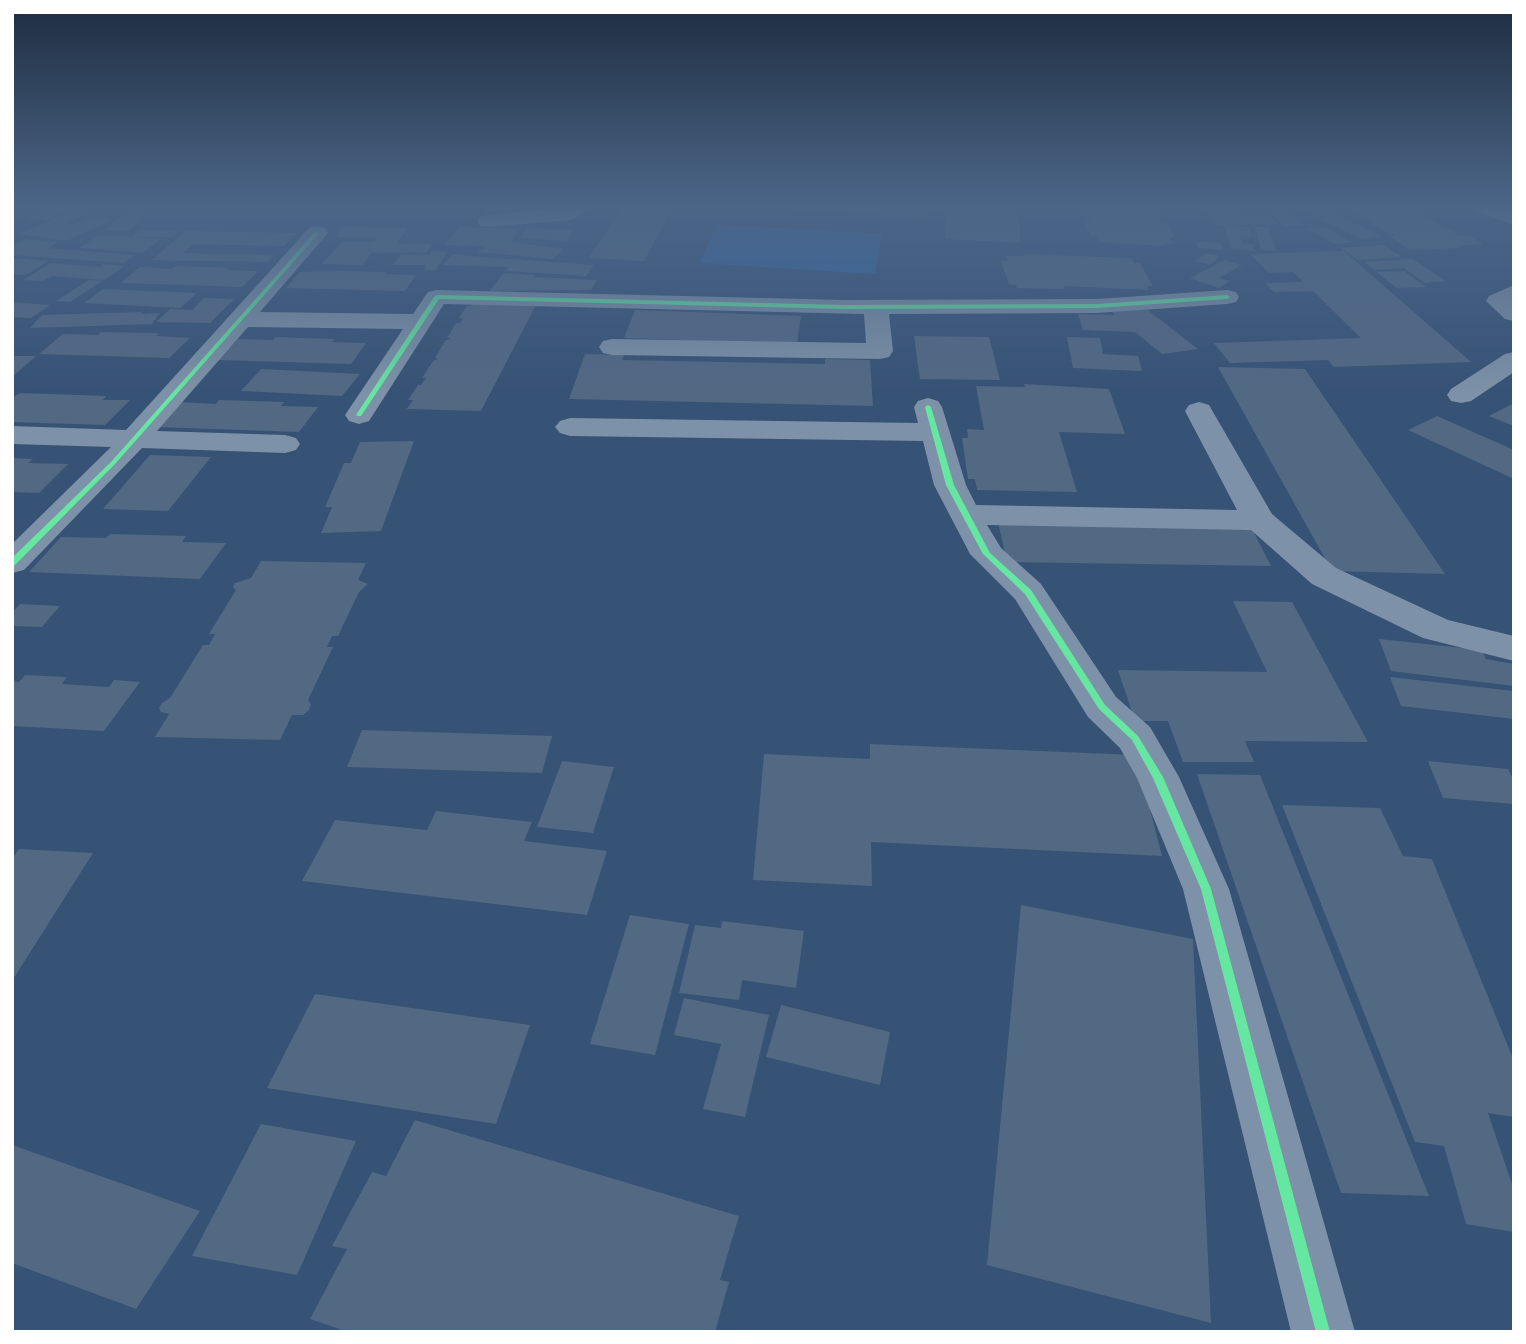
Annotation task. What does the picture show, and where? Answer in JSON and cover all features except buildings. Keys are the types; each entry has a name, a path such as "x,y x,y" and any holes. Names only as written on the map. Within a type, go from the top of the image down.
{"street":[{"path":"12,564 135,439 285,270"},
{"path":"1514,292 1498,301 1514,314"},
{"path":"359,415 437,297 876,307 1097,306 1227,297"},
{"path":"612,347 880,351 876,307"},
{"path":"241,319 420,322"},
{"path":"1461,395 1514,360"},
{"path":"1199,411 1259,520 1324,576 1436,629 1514,649"},
{"path":"570,427 931,419 950,485 987,554 1028,592 1102,706 1135,738 1158,777 1206,889 1323,1332"},
{"path":"12,435 285,444"},
{"path":"965,515 1259,520"}],"shaded area":[{"path":"807,270 876,270 875,274"}],"cycle path":[{"path":"12,563 113,463 284,270"},
{"path":"359,415 437,297 845,307 1097,306 1227,297"},
{"path":"928,407 950,485 987,554 1028,592 1102,707 1135,738 1158,777 1206,889 1323,1332"}]}
